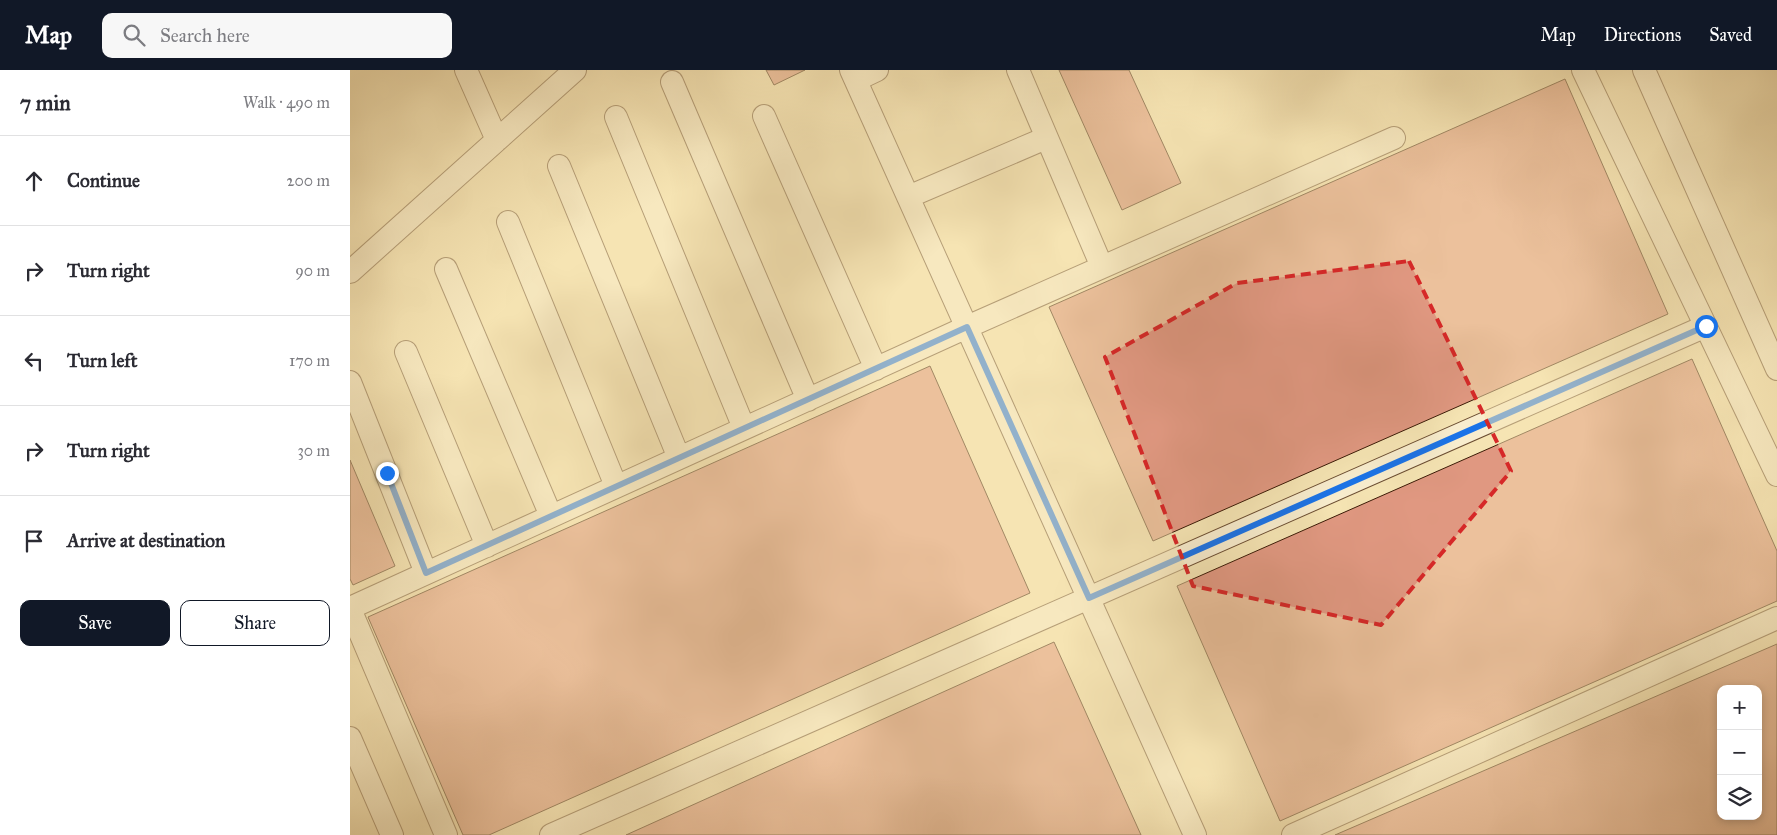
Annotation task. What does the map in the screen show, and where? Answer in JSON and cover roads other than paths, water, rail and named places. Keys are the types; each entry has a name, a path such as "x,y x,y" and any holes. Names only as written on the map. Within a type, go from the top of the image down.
{"street":[{"path":"466,70 497,140"},
{"path":"350,272 575,70"},
{"path":"877,70 854,75 1195,835"},
{"path":"1018,70 1102,267"},
{"path":"1583,70 1777,475"},
{"path":"1644,70 1777,369"},
{"path":"672,82 808,400"},
{"path":"764,116 876,369"},
{"path":"616,118 744,428"},
{"path":"908,197 1046,138"},
{"path":"446,835 350,608 967,327 1394,138"},
{"path":"559,166 679,458"},
{"path":"508,222 616,486"},
{"path":"446,269 551,516"},
{"path":"551,835 1706,326"},
{"path":"406,352 486,546"},
{"path":"350,382 426,573"},
{"path":"1293,835 1777,618"},
{"path":"350,738 392,835"}]}
